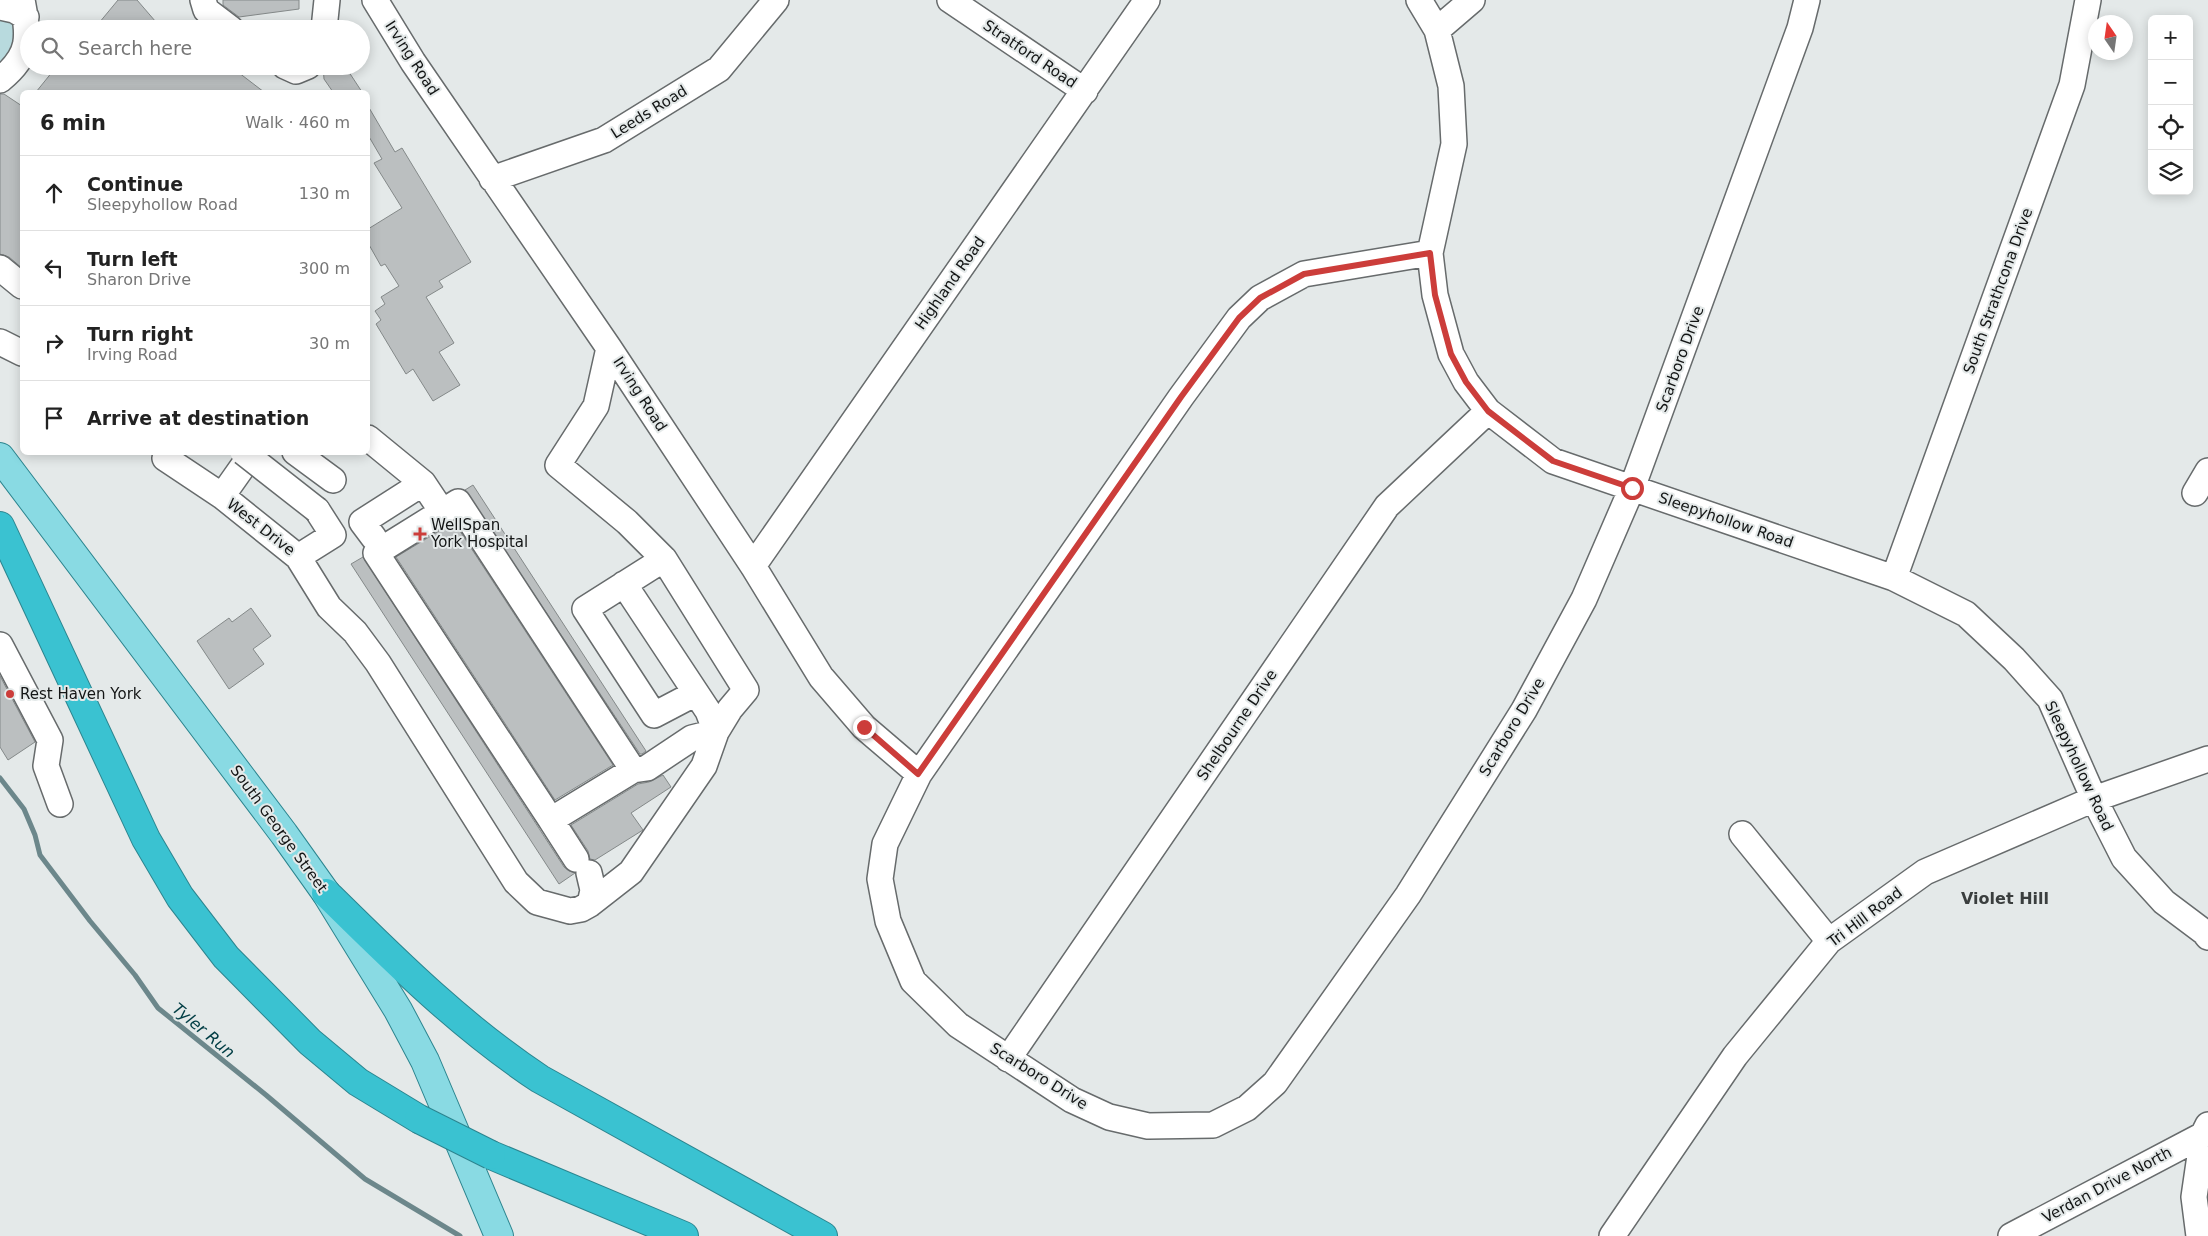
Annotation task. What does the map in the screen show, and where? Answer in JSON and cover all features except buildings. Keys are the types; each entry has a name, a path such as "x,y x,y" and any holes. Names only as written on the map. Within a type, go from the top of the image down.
{"highway":[{"path":"0,526 146,839 180,897 226,957 268,1002 310,1042 358,1082 419,1119 491,1155 684,1236"},
{"path":"326,893 421,986 502,1054 540,1079 823,1236"}],"main road":[{"name":"South George Street","path":"0,457 272,818 326,893 398,1010 425,1061 499,1236"}],"street":[{"path":"203,0 206,10 219,20"},
{"path":"325,20 327,0"},
{"name":"Irving Road","path":"375,0 413,62 609,348 753,566 821,677 864,727 918,774"},
{"name":"Leeds Road","path":"492,179 604,140 719,68 776,0"},
{"name":"Stratford Road","path":"950,0 1085,91"},
{"name":"Highland Road","path":"753,566 1147,0"},
{"name":"Sleepyhollow Road","path":"1419,0 1436,30 1451,86 1454,144 1430,253 1435,295 1451,354 1466,382 1488,411 1553,461 1894,578 1966,614 2014,659 2050,699 2094,799 2124,858 2164,902 2208,937"},
{"path":"1436,30 1472,0"},
{"name":"Scarboro Drive","path":"1430,253 1304,274 1260,298 1239,318 1175,405 918,774 885,844 880,879 888,921 913,982 958,1025 1072,1100 1109,1117 1148,1126 1213,1125 1247,1108 1274,1083 1408,895 1524,710 1584,599 1632,488 1800,28 1807,0"},
{"name":"South Strathcona Drive","path":"1894,578 2072,85 2088,0"},
{"path":"0,7 14,10 24,9"},
{"path":"0,80 12,70 20,58"},
{"path":"0,268 20,284"},
{"path":"298,557 329,608 355,632 378,663 516,882 536,902 570,911 590,904 631,872 704,766 716,732 730,709 746,690 664,559 627,522 558,465 596,406 609,348"},
{"name":"Shelbourne Drive","path":"1008,1059 1386,506 1488,411"},
{"path":"370,440 422,483 439,507"},
{"path":"246,455 317,510 333,535"},
{"path":"222,496 252,455"},
{"path":"299,455 333,480"},
{"name":"West Drive","path":"165,458 222,496 298,557 333,535 368,530 422,483"},
{"path":"2195,493 2208,471"},
{"path":"590,904 593,890 583,866 376,553 458,502 633,770"},
{"path":"664,559 585,609 654,715 696,693"},
{"path":"624,584 708,711 716,732"},
{"path":"0,645 50,740 46,766 60,804"},
{"path":"551,820 633,770 648,768 692,738 716,732"},
{"name":"Tri Hill Road","path":"1612,1236 1735,1056 1829,941 1925,872 2094,799 2208,759"},
{"path":"1742,834 1829,941"},
{"path":"2199,1236 2194,1197 2206,1130"},
{"name":"Verdan Drive North","path":"2011,1236 2206,1130"}],"shaded area":[{"path":"0,12 16,24 17,45 0,71"}],"waterway":[{"name":"Tyler Run","path":"0,778 24,809 35,835 40,855 90,921 135,975 158,1008 266,1095 365,1179 460,1236"}],"place":[{"name":"WellSpan York Hospital","path":"420,534"},
{"name":"Rest Haven York","path":"10,694"}],"district":[{"name":"Violet Hill","path":"2005,898"}],"route":[{"path":"864,727 918,774 1181,397 1239,318 1260,298 1304,274 1430,253 1435,295 1451,354 1466,382 1488,411 1553,461 1632,488"}]}
